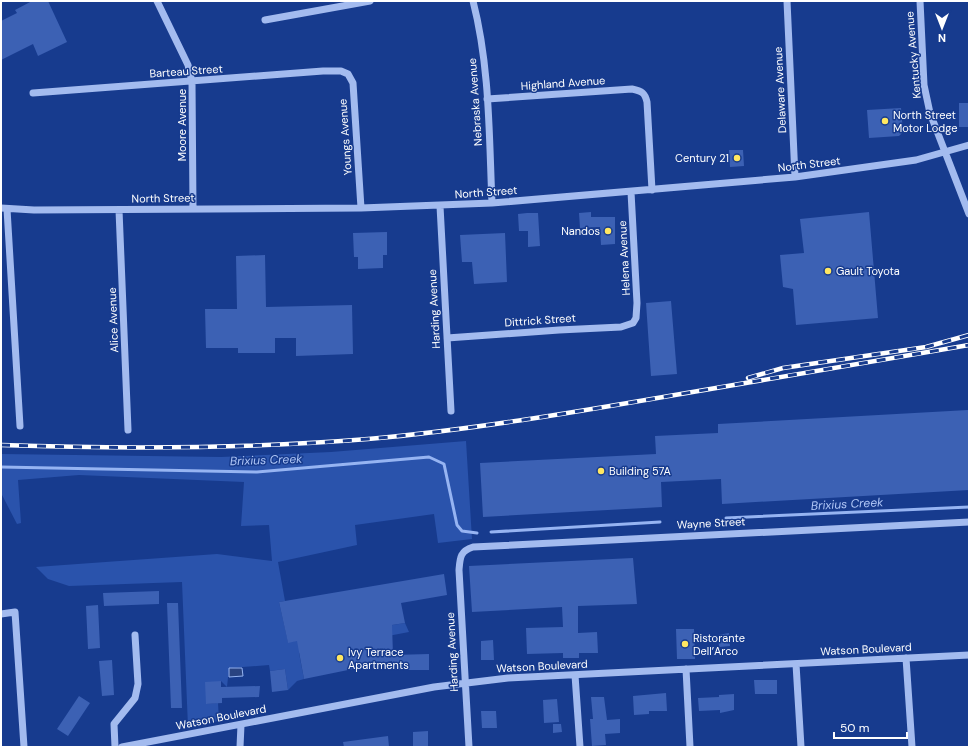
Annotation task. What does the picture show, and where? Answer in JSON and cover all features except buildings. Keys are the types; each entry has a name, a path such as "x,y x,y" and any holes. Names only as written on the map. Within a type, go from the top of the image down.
{"street":[{"name":"Moore Avenue","path":"157,1 188,64 192,82 193,209"},
{"path":"265,20 370,1"},
{"name":"Nebraska Avenue","path":"473,1 481,31 487,99 492,203"},
{"name":"Delaware Avenue","path":"787,1 795,177"},
{"name":"Kentucky Avenue","path":"920,1 924,85 930,113 969,214"},
{"name":"Barteau Street","path":"33,93 323,71 341,72"},
{"name":"Youngs Avenue","path":"341,72 348,74 353,83 361,208"},
{"name":"Highland Avenue","path":"487,99 632,89 640,90 645,94 647,102 652,190"},
{"name":"North Street","path":"4,208 119,210 361,208 492,203 795,177 916,160 969,146"},
{"name":"Helena Avenue","path":"632,192 637,303 636,318 633,323"},
{"name":"Harding Avenue","path":"440,206 451,411"},
{"path":"4,208 20,426"},
{"name":"Alice Avenue","path":"119,210 128,430"},
{"name":"Dittrick Street","path":"447,338 558,330 621,328 633,323"},
{"name":"Wayne Street","path":"460,557 464,549 473,547 969,522"},
{"name":"Harding Avenue","path":"460,557 459,570 469,747"},
{"path":"1,614 15,612 24,747"},
{"path":"114,747 114,724 135,698 138,684 135,635"},
{"name":"Watson Boulevard","path":"122,747 465,683 508,678 969,655"},
{"path":"906,658 912,747"},
{"path":"796,664 801,747"},
{"path":"686,669 690,747"},
{"path":"575,675 580,747"},
{"path":"240,747 242,725"}],"shaded area":[{"path":"466,441 472,539 438,543 434,514 355,525 357,545 278,562 285,601 279,602 288,642 405,623 409,632 299,653 304,679 297,681 288,690 285,669 270,671 269,665 229,668 227,687 221,681 206,704 218,703 219,721 188,727 182,582 69,586 48,579 36,567 217,554 272,561 269,525 241,526 244,482 79,475 18,480 21,523 17,524 1,493 1,454 221,457 331,452"},
{"path":"229,668 242,668 243,676 229,677"}],"waterway":[{"name":"Brixius Creek","path":"1,467 257,472 429,457 444,464 457,525 462,531 477,533"},
{"name":"Brixius Creek","path":"726,518 969,507"},
{"name":"Brixius Creek","path":"491,532 660,522"}],"railway":[{"path":"748,378 783,368 926,347 969,335"},
{"path":"1,445 185,447 276,445 368,439 482,426 557,415 969,345"}],"place":[{"name":"North Street Motor Lodge","path":"885,121"},
{"name":"Century 21","path":"737,158"},
{"name":"Nandos","path":"608,231"},
{"name":"Gault Toyota","path":"828,271"},
{"name":"Building 57A","path":"601,471"},
{"name":"Ristorante Dell’Arco","path":"685,644"},
{"name":"Ivy Terrace Apartments","path":"340,658"}]}
